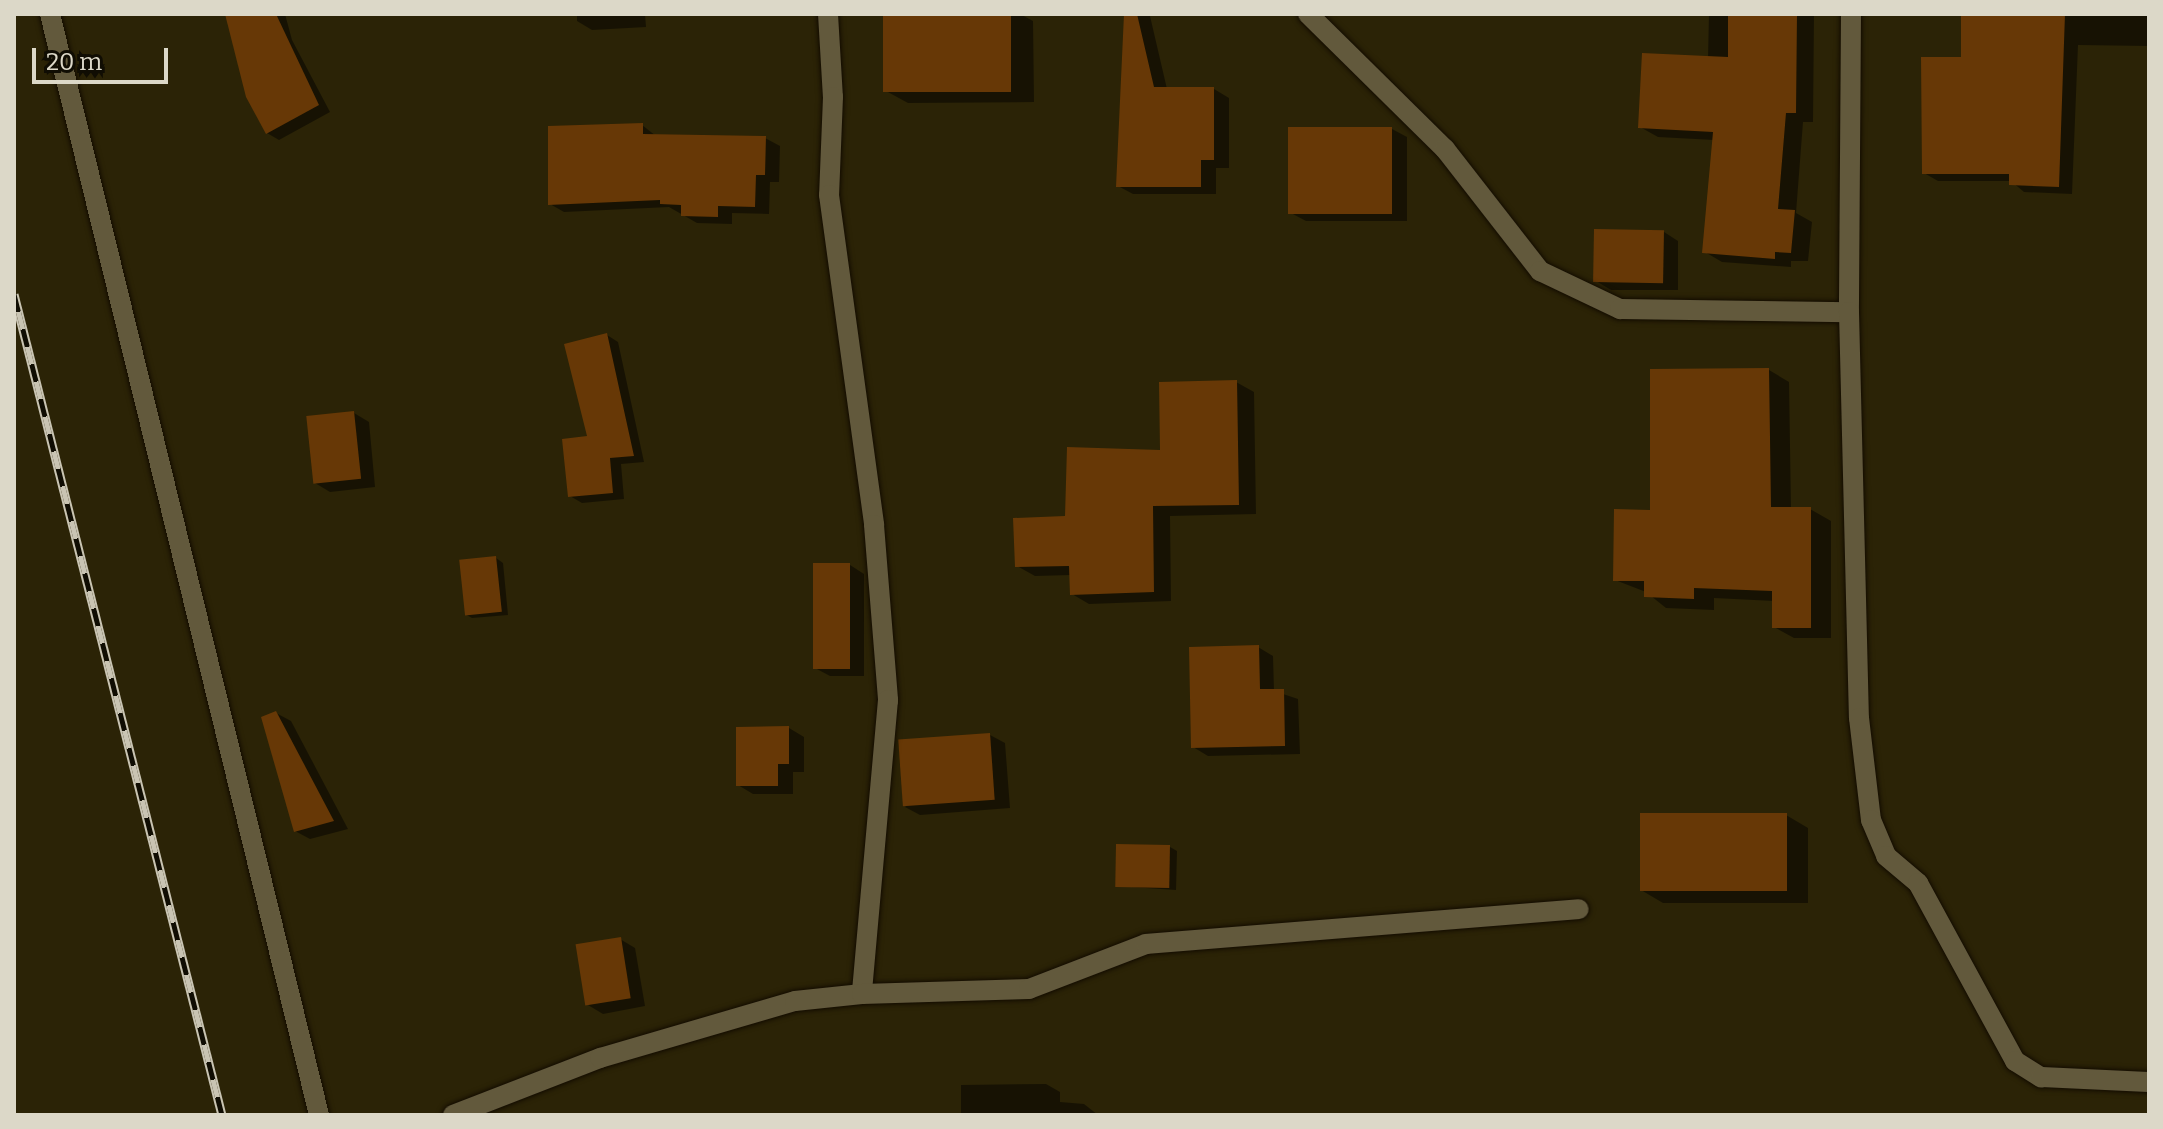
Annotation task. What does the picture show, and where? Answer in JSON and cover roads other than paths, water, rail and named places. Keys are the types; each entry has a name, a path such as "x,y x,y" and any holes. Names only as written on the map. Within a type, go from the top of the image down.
{"street":[{"path":"50,14 319,1115"},
{"path":"828,14 833,97 829,195 874,525 888,700 862,994"},
{"path":"1308,14 1445,149 1540,271 1620,309 1849,312"},
{"path":"1851,14 1849,312 1859,718 1871,820 1886,856 1918,883 2015,1061 2041,1077 2149,1082"},
{"path":"453,1115 600,1058 795,1001 862,994 1029,989 1146,944 1579,909"}],"railway":[{"path":"14,294 222,1115"}]}
